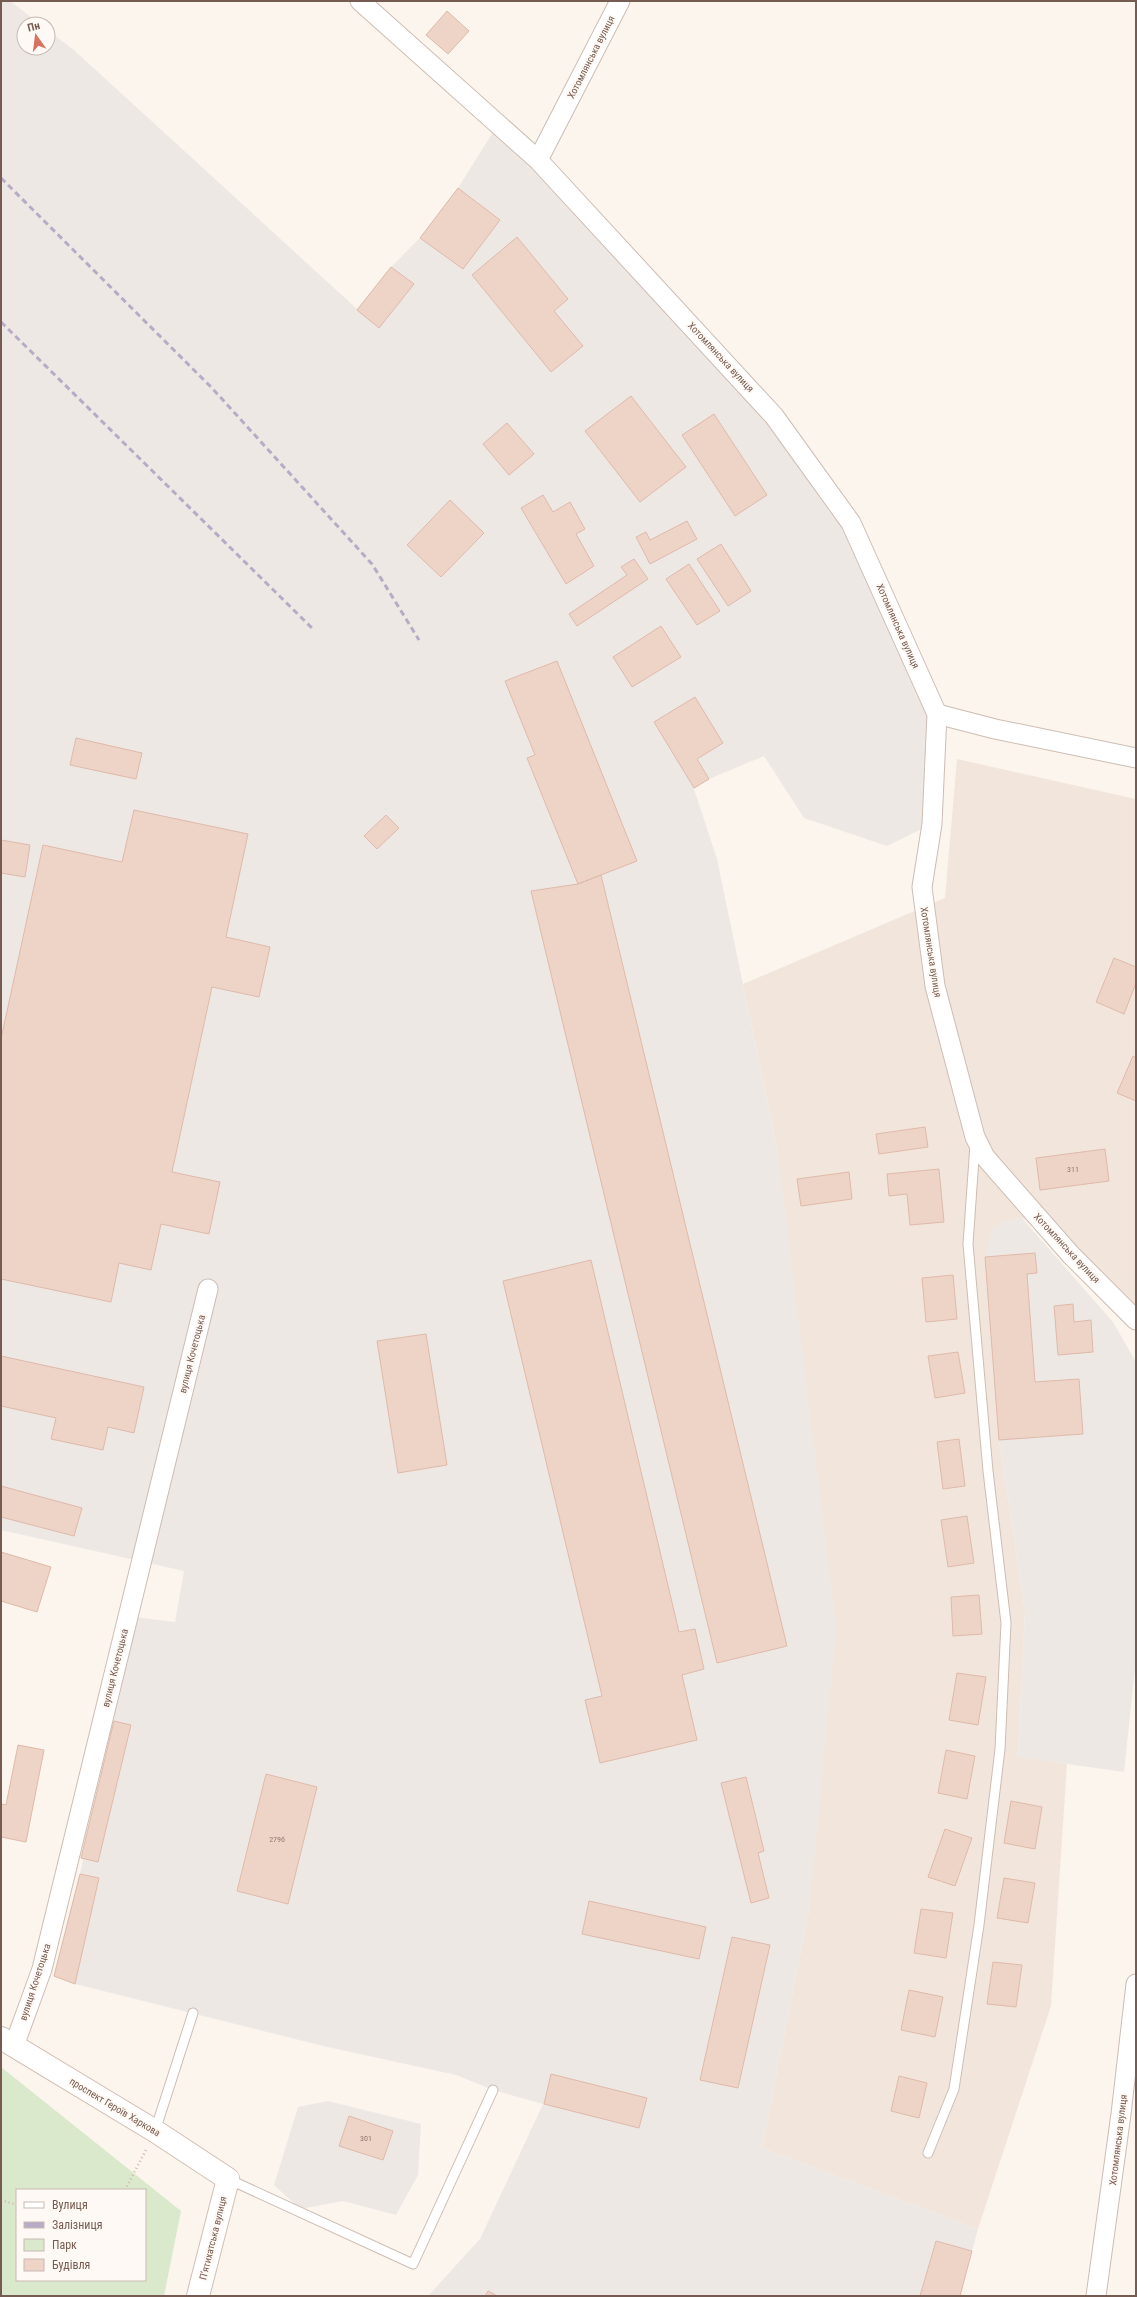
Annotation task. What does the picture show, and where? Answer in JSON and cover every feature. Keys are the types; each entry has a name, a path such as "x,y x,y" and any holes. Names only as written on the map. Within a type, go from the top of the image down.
{"street":[{"path":"360,1 538,160"},
{"name":"Хотомлянська вулиця","path":"620,1 538,160 774,416 850,523 937,714 932,824 922,887 934,986 975,1137 985,1157 1055,1237 1136,1320"},
{"path":"937,714 995,729 1136,758"},
{"name":"вулиця Кочетоцька","path":"8,2042 42,1969 208,1289"},
{"name":"Хотомлянська вулиця","path":"1096,2296 1129,2115 1136,1984"},
{"name":"проспект Героїв Харкова","path":"8,2042 155,2131 228,2179"},
{"name":"П’ятихатська вулиця","path":"198,2296 228,2179"}],"lane":[{"path":"928,2153 954,2089 979,1925 1001,1741 1006,1623 988,1471 968,1244 975,1137"},
{"path":"155,2131 193,2014"},
{"path":"228,2179 413,2264 493,2090"}],"path":[{"path":"126,2189 155,2131"},
{"path":"1,2200 16,2205"}],"shaded area":[{"path":"1,1 10,1 30,16 16,16 16,56 56,56 56,36 75,51 357,309 391,267 420,238 458,188 498,124 774,416 851,523 937,714 932,824 887,846 804,818 764,756 709,779 694,789 717,859 778,1153 836,1627 810,1905 762,2148 978,2229 960,2296 428,2296 480,2239 543,2104 493,2090 456,2075 323,2046 75,1984 54,1976 80,1874 135,1617 175,1622 184,1571 1,1530"},
{"path":"957,759 1136,799 1136,1308 1021,1217 999,1440 1025,1612 1018,1756 1067,1764 1051,2006 978,2229 762,2148 810,1905 778,1153 743,984 945,898"},
{"path":"1021,1217 1113,1322 1136,1362 1136,1659 1124,1772 1018,1757 1025,1612 999,1440 985,1257 993,1226"},
{"path":"328,2101 421,2124 418,2175 396,2215 343,2201 300,2209 274,2185 298,2107"}],"green space":[{"path":"1,2067 181,2211 164,2296 1,2296"}],"building":[{"path":"447,11 469,31 448,54 426,35"},
{"path":"458,188 500,220 463,269 420,238"},
{"path":"517,237 568,299 554,311 583,346 551,372 472,275"},
{"path":"391,267 414,284 379,328 357,310"},
{"path":"631,396 686,467 640,502 585,431"},
{"path":"714,414 767,495 735,516 682,435"},
{"path":"507,423 534,454 509,475 483,444"},
{"path":"543,495 553,512 570,502 585,529 576,534 594,566 566,584 521,508"},
{"path":"450,500 484,533 441,577 407,545"},
{"path":"687,521 697,539 650,564 636,537 646,532 650,540"},
{"path":"721,544 751,591 728,606 697,559"},
{"path":"634,559 648,579 577,626 569,614 627,575 621,567"},
{"path":"689,564 720,611 697,625 666,579"},
{"path":"661,626 681,657 632,687 613,657"},
{"path":"557,661 637,861 578,884 527,758 535,755 505,681"},
{"path":"695,697 723,743 697,759 709,779 694,788 654,722"},
{"path":"76,738 142,753 136,779 70,765"},
{"path":"134,810 248,834 226,937 270,947 259,997 212,987 172,1172 220,1182 209,1234 161,1224 151,1270 119,1263 111,1302 1,1279 1,1039 43,845 122,862"},
{"path":"386,815 399,828 377,849 364,836"},
{"path":"1,840 30,845 25,877 1,873"},
{"path":"601,875 787,1646 717,1663 531,891 578,884"},
{"path":"1114,958 1136,967 1136,983 1124,1014 1096,1002"},
{"path":"1133,1056 1136,1058 1136,1101 1117,1093"},
{"path":"925,1127 928,1147 879,1154 876,1134"},
{"path":"1105,1149 1109,1181 1040,1190 1036,1158"},
{"path":"939,1169 944,1222 910,1225 907,1194 889,1196 887,1174"},
{"path":"849,1172 852,1199 801,1206 797,1179"},
{"path":"1035,1253 1037,1273 1027,1274 1035,1382 1079,1379 1083,1434 999,1440 985,1257"},
{"path":"591,1260 679,1632 695,1629 704,1669 682,1675 697,1740 600,1763 585,1700 602,1696 503,1281"},
{"path":"953,1275 957,1319 926,1322 922,1278"},
{"path":"1073,1304 1074,1322 1091,1320 1093,1352 1058,1355 1054,1306"},
{"path":"426,1334 447,1465 398,1473 377,1341"},
{"path":"958,1352 965,1393 935,1398 928,1356"},
{"path":"1,1356 144,1387 134,1433 108,1427 103,1450 51,1439 56,1418 1,1406"},
{"path":"959,1439 965,1486 943,1489 937,1442"},
{"path":"1,1486 82,1508 74,1536 1,1517"},
{"path":"967,1516 974,1563 948,1567 941,1520"},
{"path":"1,1552 51,1567 37,1612 1,1601"},
{"path":"979,1595 982,1634 953,1636 951,1597"},
{"path":"957,1673 986,1677 978,1725 949,1720"},
{"path":"114,1721 131,1725 98,1862 81,1858"},
{"path":"18,1745 44,1750 26,1842 1,1837 1,1804 6,1805"},
{"path":"946,1750 975,1756 967,1799 938,1793"},
{"path":"266,1774 317,1787 288,1904 237,1891"},
{"path":"746,1777 764,1851 758,1853 769,1898 751,1903 721,1783"},
{"path":"1011,1801 1042,1807 1035,1849 1004,1843"},
{"path":"945,1829 972,1838 955,1886 928,1877"},
{"path":"80,1874 99,1878 75,1984 54,1976"},
{"path":"1004,1878 1035,1883 1028,1923 997,1918"},
{"path":"589,1901 706,1927 699,1959 582,1934"},
{"path":"921,1909 953,1913 946,1958 914,1953"},
{"path":"732,1937 770,1945 738,2088 700,2080"},
{"path":"993,1962 1022,1965 1016,2007 987,2004"},
{"path":"909,1990 943,1997 935,2037 901,2030"},
{"path":"551,2074 647,2098 639,2128 544,2104"},
{"path":"899,2076 927,2083 919,2118 891,2111"},
{"path":"349,2116 393,2131 383,2160 339,2146"},
{"path":"936,2241 972,2251 960,2296 920,2296"},
{"path":"488,2291 497,2296 485,2296"}],"railway":[{"path":"1,178 212,388 372,564 419,640"},
{"path":"1,322 314,630"}]}
